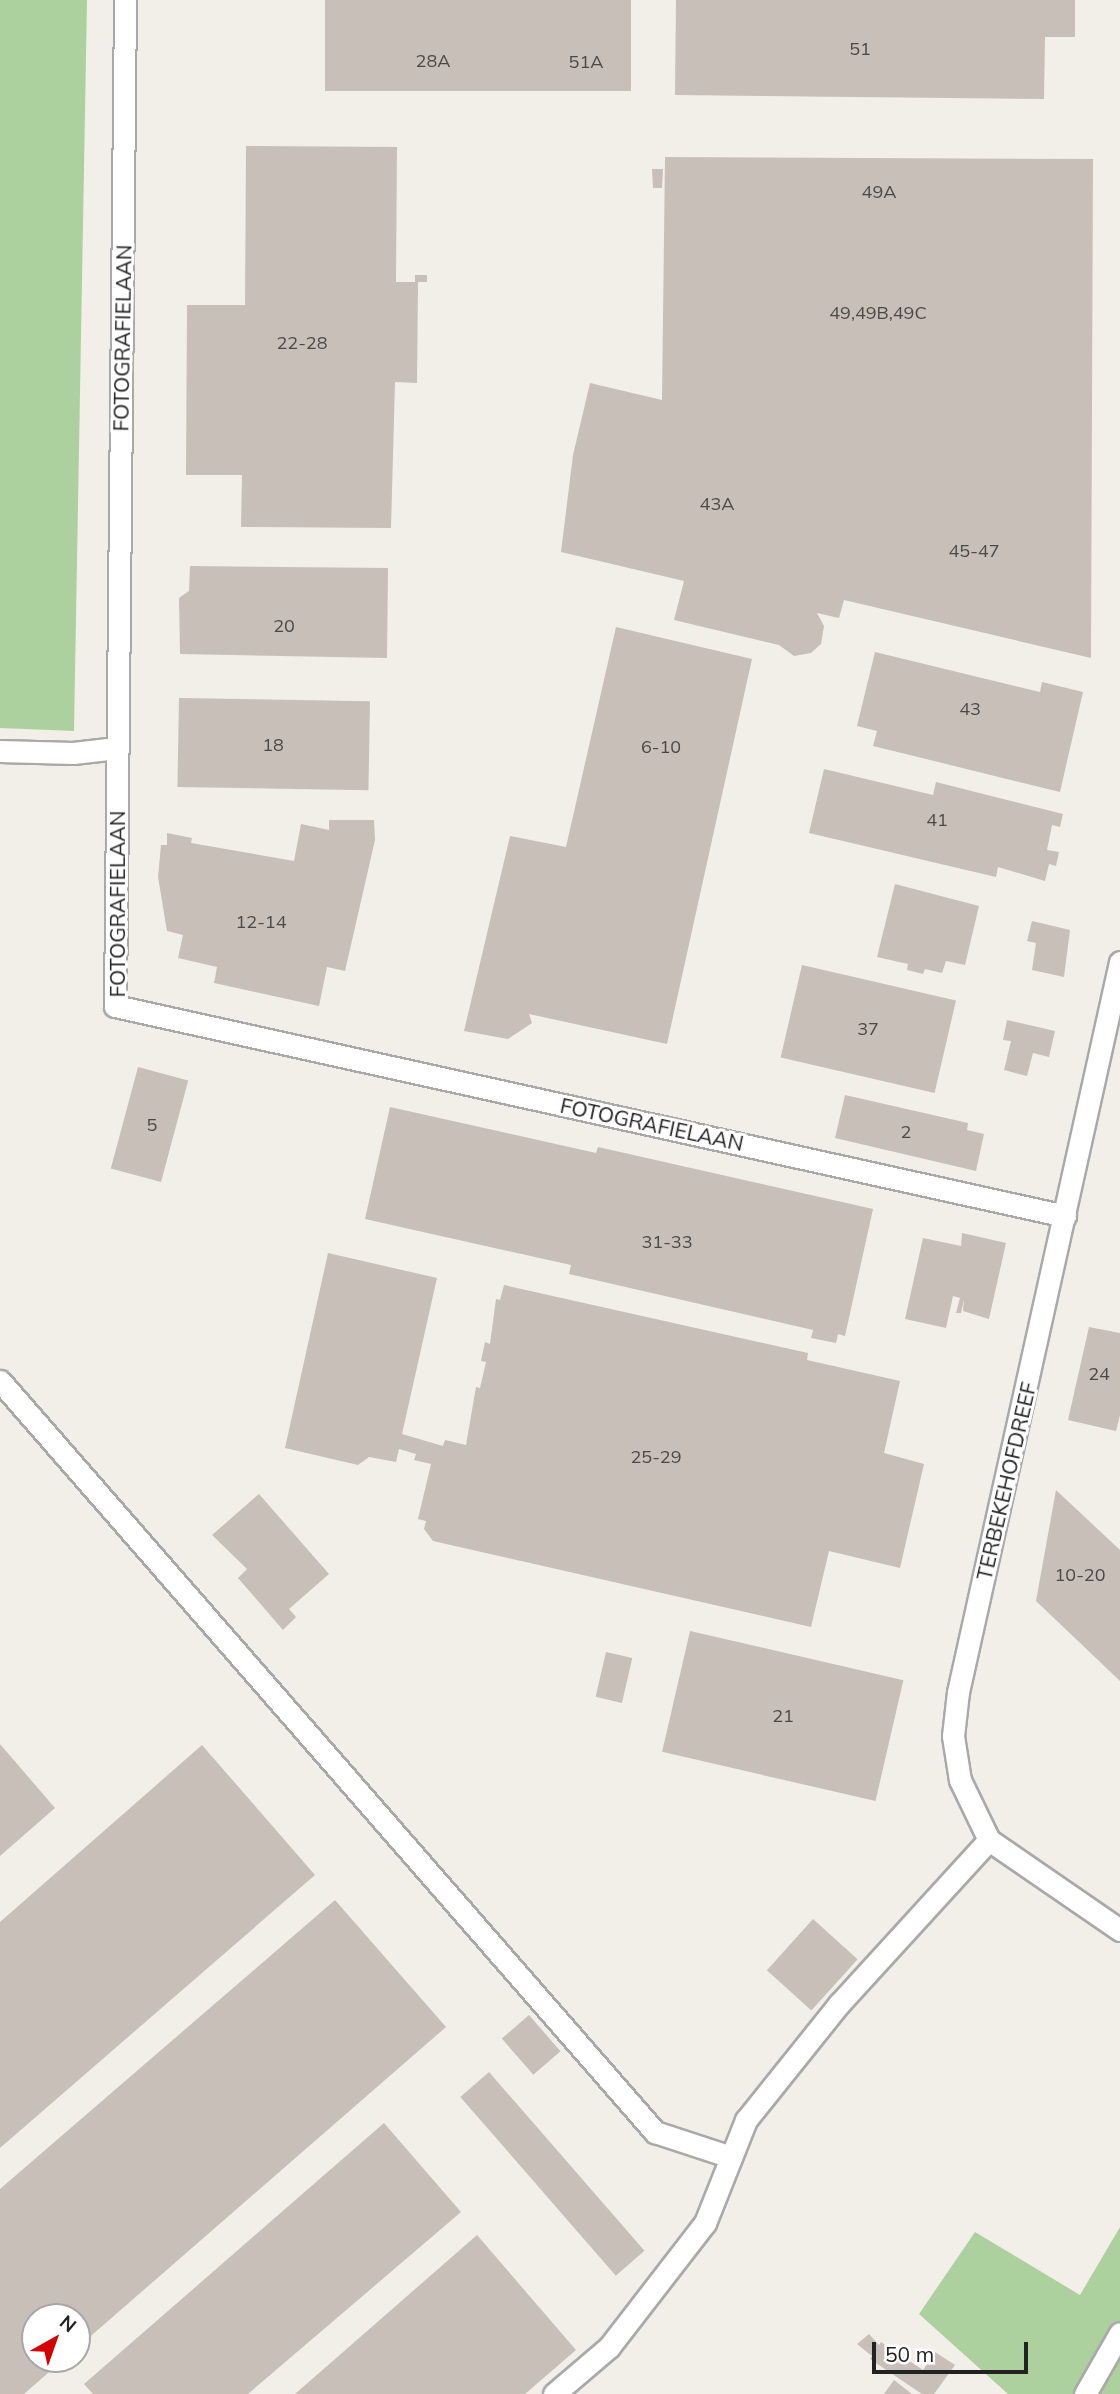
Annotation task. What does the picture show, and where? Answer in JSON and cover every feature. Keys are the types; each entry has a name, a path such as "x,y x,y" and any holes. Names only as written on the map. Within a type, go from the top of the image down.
{"street":[{"name":"FOTOGRAFIELAAN","path":"125,0 115,1006 1065,1216"},
{"path":"0,751 73,753 117,748"},
{"name":"TERBEKEHOFDREEF","path":"1120,962 1110,1043 1065,1216 958,1692 953,1736 960,1780 989,1840 1120,1930"},
{"path":"0,1381 655,2132 731,2157"},
{"path":"554,2394 609,2347 705,2223 746,2120 839,2004 989,1840"},
{"path":"1085,2394 1120,2333"}],"green space":[{"path":"0,0 87,0 74,731 0,728"},
{"path":"1120,2227 1120,2394 1008,2394 919,2314 975,2232 1080,2295"}],"building":[{"path":"325,0 631,0 631,91 325,91"},
{"path":"676,0 1075,0 1075,37 1045,37 1044,99 675,95"},
{"path":"246,146 397,147 396,282 415,282 415,275 427,275 427,282 418,282 417,383 395,382 391,528 241,527 242,475 186,475 187,305 245,305"},
{"path":"665,157 1093,159 1091,658 844,600 839,618 817,613 824,626 821,644 811,653 794,656 779,645 674,620 684,581 561,552 573,455 590,383 662,400"},
{"path":"652,169 663,169 662,188 653,188"},
{"path":"190,566 388,568 387,658 180,654 179,598 189,591"},
{"path":"616,627 752,659 667,1044 529,1014 532,1023 508,1039 464,1031 510,836 566,847"},
{"path":"875,652 1040,692 1042,682 1083,692 1060,792 873,746 877,731 857,726"},
{"path":"179,698 370,701 368,790 177,787"},
{"path":"824,769 933,795 936,782 1063,814 1060,827 1052,825 1047,850 1059,852 1056,866 1049,864 1045,881 998,867 996,877 809,833"},
{"path":"329,820 374,820 375,840 345,971 327,967 319,1006 214,983 217,967 178,958 183,935 167,931 158,877 161,845 167,845 167,833 192,838 191,843 294,861 301,824 329,830"},
{"path":"895,884 979,906 965,965 946,961 942,973 925,969 923,974 907,970 908,964 877,957"},
{"path":"1032,921 1070,930 1064,977 1032,970 1036,943 1027,941"},
{"path":"802,965 956,1001 935,1093 781,1058"},
{"path":"1007,1020 1055,1031 1049,1057 1033,1053 1027,1076 1004,1070 1011,1041 1003,1040"},
{"path":"138,1067 188,1080 161,1182 111,1168"},
{"path":"845,1095 968,1123 967,1130 984,1134 976,1171 835,1138"},
{"path":"390,1107 596,1153 598,1147 873,1209 845,1336 838,1334 836,1343 811,1338 813,1330 569,1274 571,1265 365,1219"},
{"path":"962,1233 1006,1243 989,1319 963,1311 964,1299 961,1313 956,1313 960,1298 953,1296 946,1328 905,1319 923,1238 961,1246"},
{"path":"328,1253 437,1278 402,1434 443,1446 445,1440 466,1445 476,1387 480,1388 486,1362 481,1361 485,1342 490,1344 496,1299 500,1300 504,1285 808,1353 807,1360 900,1381 884,1453 924,1464 900,1568 829,1551 811,1627 433,1541 424,1529 426,1521 418,1519 431,1464 414,1460 416,1454 399,1449 396,1462 369,1457 358,1465 285,1448"},
{"path":"1089,1327 1120,1333 1120,1415 1116,1431 1068,1420"},
{"path":"1056,1490 1120,1550 1120,1681 1036,1601"},
{"path":"259,1494 329,1574 289,1609 296,1617 283,1630 238,1578 247,1569 212,1535"},
{"path":"690,1631 903,1680 875,1801 662,1752"},
{"path":"606,1652 632,1658 622,1703 596,1697"},
{"path":"0,1744 55,1808 0,1856"},
{"path":"202,1745 315,1875 0,2148 0,1922"},
{"path":"335,1900 446,2027 91,2336 91,2303 21,2303 21,2373 48,2373 24,2394 0,2394 0,2189"},
{"path":"813,1919 858,1959 811,2010 767,1970"},
{"path":"529,2015 560,2051 533,2075 502,2039"},
{"path":"489,2072 644,2251 616,2276 460,2097"},
{"path":"384,2123 461,2212 248,2394 93,2394 84,2384"},
{"path":"477,2235 576,2350 525,2394 295,2394"},
{"path":"869,2334 879,2345 881,2342 923,2370 935,2352 955,2365 934,2394 922,2394 870,2359 872,2356 857,2344"},
{"path":"894,2380 912,2394 884,2394"}]}
